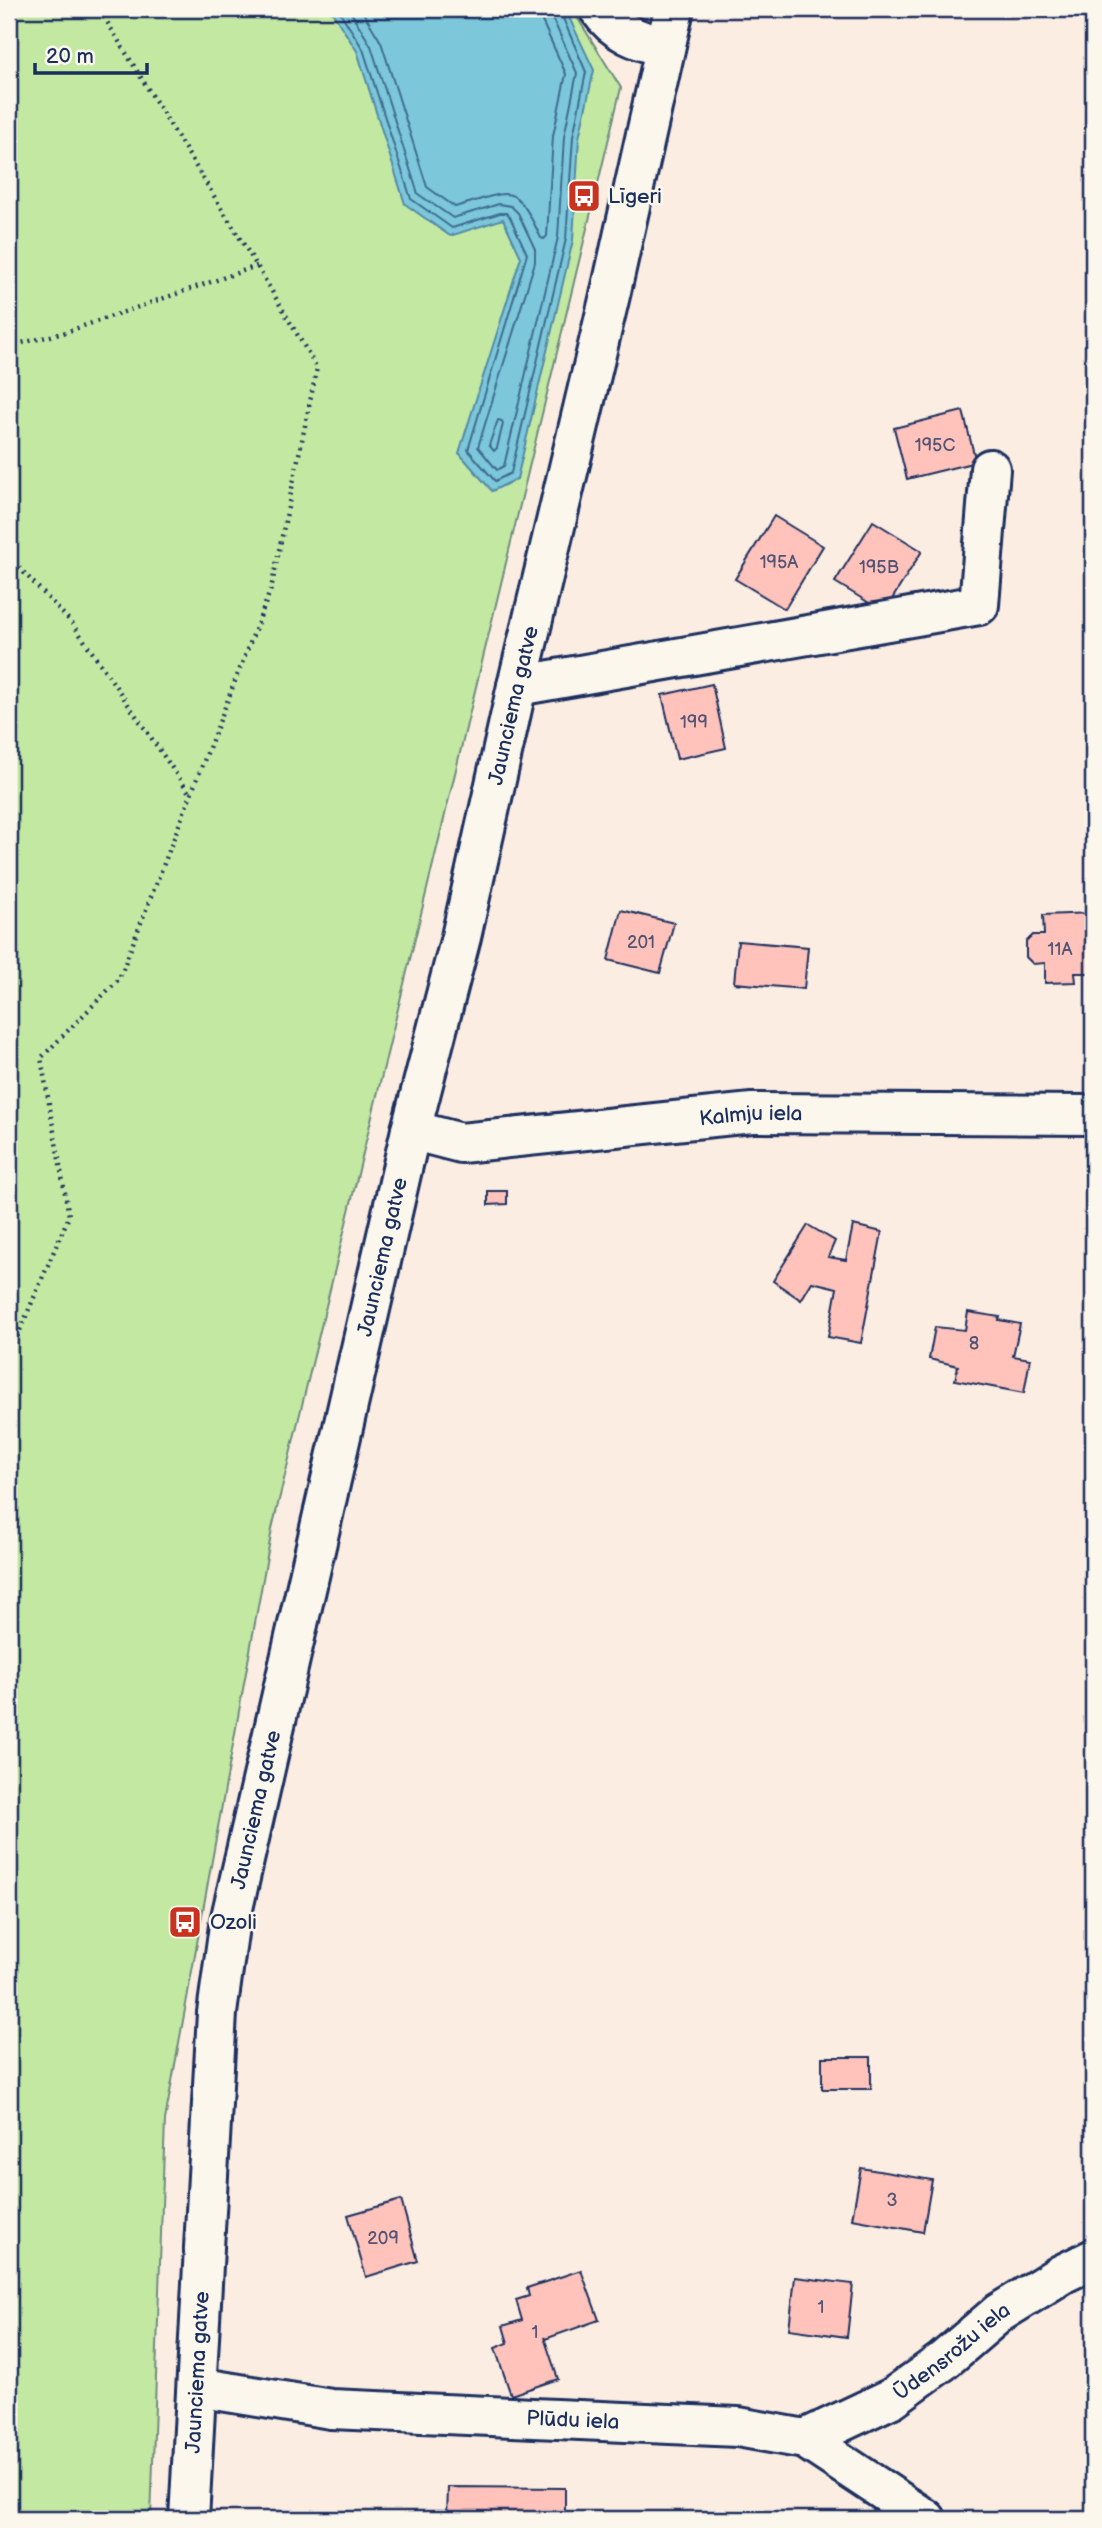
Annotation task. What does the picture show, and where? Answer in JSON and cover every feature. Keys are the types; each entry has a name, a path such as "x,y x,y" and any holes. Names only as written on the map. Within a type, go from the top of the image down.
{"main road":[{"path":"599,9 607,21 631,38 665,48"},
{"name":"Jaunciema gatve","path":"189,2519 217,2013 229,1926 411,1130 461,937 674,9"},
{"path":"517,686 979,605 990,469"},
{"name":"Kalmju iela","path":"411,1130 461,1143 752,1113 1093,1115"},
{"name":"Ūdensrožu iela","path":"805,2438 892,2398 943,2361 999,2313 1062,2274 1093,2259"},
{"name":"Plūdu iela","path":"197,2388 331,2409 738,2427 805,2438 926,2519"}],"path":[{"path":"9,1356 69,1216 41,1058 119,979 271,589 317,368 99,9"},
{"path":"9,346 63,333 257,266"},
{"path":"9,557 72,623 190,794"}],"green space":[{"path":"9,9 572,9 621,88 272,1529 165,2120 151,2519 9,2519"}],"water":[{"path":"330,9 565,9 594,70 579,138 573,240 517,479 492,491 459,453 521,257 503,219 450,236 405,204 357,51"}],"building":[{"path":"963,411 976,462 907,479 894,428"},
{"path":"774,516 823,546 785,609 735,579"},
{"path":"873,521 922,551 884,612 835,582"},
{"path":"712,684 726,748 677,759 662,695"},
{"path":"621,910 674,923 660,973 608,960"},
{"path":"1093,913 1093,973 1075,973 1076,982 1045,983 1045,963 1033,964 1026,957 1026,942 1033,935 1044,935 1043,915"},
{"path":"738,941 808,947 804,989 734,983"},
{"path":"488,1191 507,1191 507,1204 488,1205"},
{"path":"808,1225 835,1241 828,1257 846,1260 853,1225 882,1232 861,1343 828,1337 837,1288 812,1282 801,1300 773,1281"},
{"path":"968,1312 1000,1317 999,1320 1020,1324 1013,1356 1030,1359 1024,1393 955,1380 958,1366 929,1359 935,1327 965,1330"},
{"path":"822,2057 871,2057 871,2089 822,2089"},
{"path":"861,2168 932,2180 923,2232 852,2219"},
{"path":"401,2200 418,2261 366,2277 348,2215"},
{"path":"581,2270 599,2320 545,2339 544,2337 558,2379 511,2395 495,2348 508,2343 503,2326 522,2320 516,2300 529,2296 527,2288"},
{"path":"795,2277 853,2284 847,2337 789,2329"},
{"path":"448,2487 565,2488 565,2519 447,2519"}],"place":[{"name":"Līgeri","path":"584,196"},
{"name":"Ozoli","path":"185,1922"}]}
